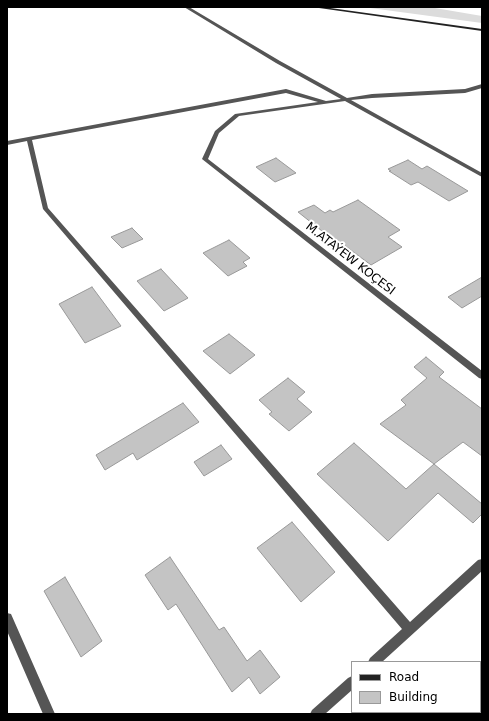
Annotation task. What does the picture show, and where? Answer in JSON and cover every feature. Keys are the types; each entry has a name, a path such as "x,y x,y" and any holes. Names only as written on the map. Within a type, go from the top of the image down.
{"main road":[{"path":"314,7 482,30"}],"street":[{"path":"186,7 347,100 482,175"},
{"path":"7,143 286,91 327,103 372,96 466,91 482,86"},
{"name":"M.ATAÝEW KOÇESI","path":"327,103 237,115 216,132 205,159 482,376"},
{"path":"29,139 45,208 410,630"},
{"path":"375,661 482,564"},
{"path":"7,618 49,714"},
{"path":"316,714 351,683"}],"shaded area":[{"path":"363,7 429,7 482,16 482,23"}],"building":[{"path":"276,158 296,173 275,182 256,167"},
{"path":"408,160 422,169 427,166 468,191 449,201 418,182 411,185 389,171 391,171 388,169"},
{"path":"358,200 400,230 388,237 402,247 371,265 324,230 322,231 298,212 314,205 325,213 330,210 333,212"},
{"path":"132,228 143,239 122,248 111,237"},
{"path":"229,240 250,258 243,262 247,266 228,276 203,253"},
{"path":"161,269 188,298 164,311 137,281"},
{"path":"482,277 482,296 462,308 448,297"},
{"path":"92,287 121,326 85,343 59,304"},
{"path":"229,334 255,355 230,374 203,351"},
{"path":"426,357 444,372 439,377 482,409 482,456 463,442 434,464 380,424 406,405 401,400 427,378 414,367"},
{"path":"288,378 305,392 297,399 312,412 289,431 269,414 272,412 259,400"},
{"path":"183,403 199,422 137,460 133,453 105,470 96,455"},
{"path":"354,443 406,489 434,464 482,504 482,514 473,523 438,493 388,541 317,474"},
{"path":"221,445 232,459 204,476 194,462"},
{"path":"292,522 335,572 301,602 257,548"},
{"path":"170,557 219,630 224,627 247,661 260,650 280,677 260,694 249,677 232,692 176,604 168,610 145,575"},
{"path":"65,577 102,641 81,657 44,591"}]}
